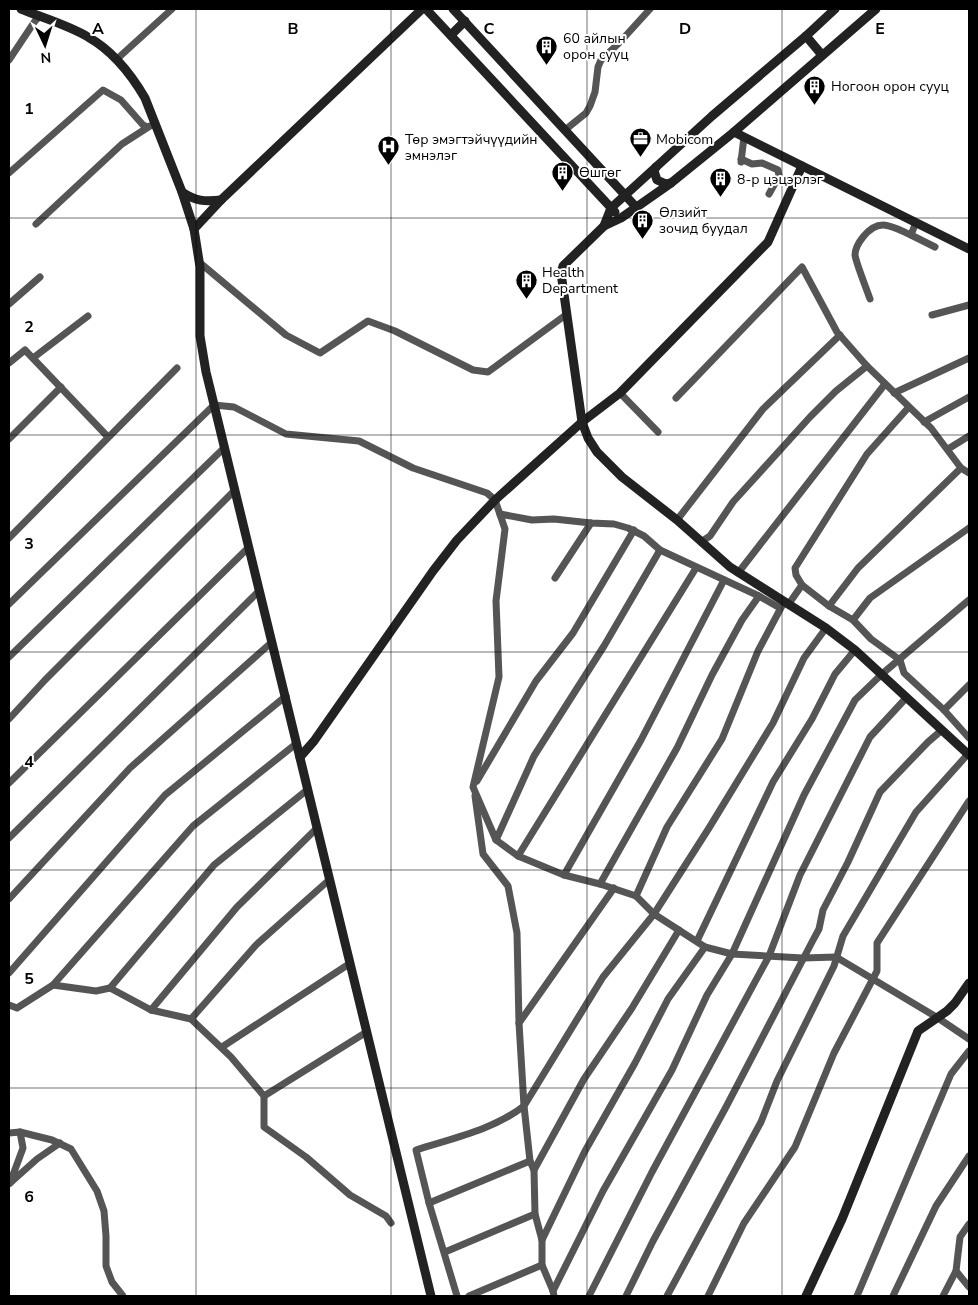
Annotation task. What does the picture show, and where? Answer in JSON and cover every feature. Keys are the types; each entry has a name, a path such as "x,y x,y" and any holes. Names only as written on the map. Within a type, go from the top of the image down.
{"street":[{"path":"21,9 88,37 117,59 145,98 151,125 182,192 194,229 200,262 200,336 206,372 286,696 365,1033 431,1296"},
{"path":"117,59 172,9"},
{"path":"194,229 221,200 424,9 451,35 621,218"},
{"path":"454,9 636,207"},
{"path":"566,130 586,113 590,106 595,92 601,60 650,9"},
{"path":"604,226 611,208 835,9"},
{"path":"667,1296 761,1122 777,1081 812,1012 843,936 916,812 969,755 855,650 826,628 784,605 738,573 677,520 622,477 597,452 588,438 582,422 561,273 563,266 604,226 621,218 671,183 734,132 876,9"},
{"path":"9,60 40,16"},
{"path":"451,35 465,21"},
{"path":"806,36 822,55"},
{"path":"9,173 103,90 122,100 143,125 151,125"},
{"path":"36,224 122,144 151,125"},
{"path":"734,132 969,249"},
{"path":"744,137 741,160 752,164 762,163 778,170 779,176 769,194"},
{"path":"300,757 314,741 438,564 457,540 495,500 582,422 620,393 768,242 802,166"},
{"path":"656,167 655,176 657,180 666,184 671,183"},
{"path":"182,192 192,199 201,201 221,200"},
{"path":"910,235 916,222"},
{"path":"870,299 855,255 861,240 871,229 883,224 935,246"},
{"path":"200,262 286,335 320,353 368,321 395,331 473,370 488,372 567,314"},
{"path":"676,398 802,267 840,335 867,366 924,422 948,449 961,468 969,473"},
{"path":"9,304 40,277"},
{"path":"932,315 969,305"},
{"path":"32,358 88,316"},
{"path":"677,520 763,409 840,335"},
{"path":"9,363 25,350 108,438"},
{"path":"894,393 969,358"},
{"path":"701,542 710,536 733,502 810,417 836,391 867,366"},
{"path":"9,538 177,368"},
{"path":"738,573 885,384"},
{"path":"9,439 60,387"},
{"path":"620,393 658,432"},
{"path":"924,422 969,397"},
{"path":"9,604 214,405 234,407 286,434 359,441 413,468 487,493 495,500 505,530 496,601 499,677 473,787 483,854 508,886 517,932 519,1023 524,1106 530,1161 534,1170 534,1214 542,1240 542,1265 553,1294"},
{"path":"908,408 867,454 795,568 796,575 802,585 829,606 853,620 871,639 900,660 904,673 944,710 969,738"},
{"path":"948,449 969,436"},
{"path":"9,656 224,448"},
{"path":"829,606 858,568 961,468"},
{"path":"9,720 45,680 234,491"},
{"path":"500,514 532,520 554,519 614,524 634,530 660,550 696,568 784,605"},
{"path":"555,578 591,523"},
{"path":"853,620 870,598 969,528"},
{"path":"473,787 536,681 573,633 634,530"},
{"path":"9,784 249,547"},
{"path":"496,840 534,756 604,646 660,550"},
{"path":"518,856 696,568"},
{"path":"564,875 641,740 724,580"},
{"path":"636,896 667,827 722,739 758,651 784,605 802,585"},
{"path":"9,838 259,591"},
{"path":"600,884 677,748 712,675 742,620 759,596"},
{"path":"553,1294 604,1191 672,1070 707,995 732,954 804,794 855,700 882,674 969,600"},
{"path":"458,1296 429,1203 416,1150 490,1126 509,1117 524,1106 603,977 654,914 709,828 773,722 804,658 826,628"},
{"path":"9,899 130,768 272,642"},
{"path":"697,941 773,782 812,719 835,674 855,650"},
{"path":"944,710 969,685"},
{"path":"9,973 165,795 286,696"},
{"path":"589,1296 652,1172 769,956 800,874 870,737 907,697"},
{"path":"626,1296 653,1241 819,929 823,910 848,862 880,792 942,730"},
{"path":"9,1005 17,1008 53,985 193,826 297,743"},
{"path":"473,787 496,840 518,856 564,875 614,888 636,896 654,914 705,947 732,954 803,958 836,957 938,1018 969,1039"},
{"path":"53,985 96,991 110,988 214,866 307,790"},
{"path":"708,1296 744,1223 795,1147 834,1053 878,971 877,943 969,801"},
{"path":"151,1010 237,907 316,828"},
{"path":"191,1019 256,945 329,880"},
{"path":"519,1023 614,888"},
{"path":"534,1170 584,1079 632,1008 679,930"},
{"path":"542,1240 585,1151 635,1063 668,999 705,947"},
{"path":"222,1047 349,964"},
{"path":"806,1296 842,1219 918,1031 926,1024 938,1018 955,1003 969,983"},
{"path":"110,988 151,1010 191,1019 222,1047 264,1096 264,1127 306,1157 350,1195 386,1216 391,1223"},
{"path":"264,1096 365,1033"},
{"path":"857,1296 951,1074 969,1051"},
{"path":"9,1185 23,1148 20,1132"},
{"path":"9,1133 20,1132 52,1140 71,1149 98,1191 104,1211 106,1266 112,1282 122,1296"},
{"path":"9,1185 37,1159 60,1143"},
{"path":"893,1296 936,1206 969,1156"},
{"path":"429,1203 530,1161"},
{"path":"445,1252 534,1214"},
{"path":"943,1296 956,1271 960,1237 969,1224"},
{"path":"469,1296 542,1265"},
{"path":"956,1271 969,1287"}],"place":[{"name":"60 айлын орон сууц","path":"547,65"},
{"name":"Ногоон орон сууц","path":"815,105"},
{"name":"Mobicom","path":"640,158"},
{"name":"Төр эмэгтэйчүүдийн эмнэлэг","path":"389,166"},
{"name":"Өшгөг","path":"563,191"},
{"name":"8-р цэцэрлэг","path":"721,198"},
{"name":"Өлзийт зочид буудал","path":"643,239"},
{"name":"Health Department","path":"526,299"}]}
